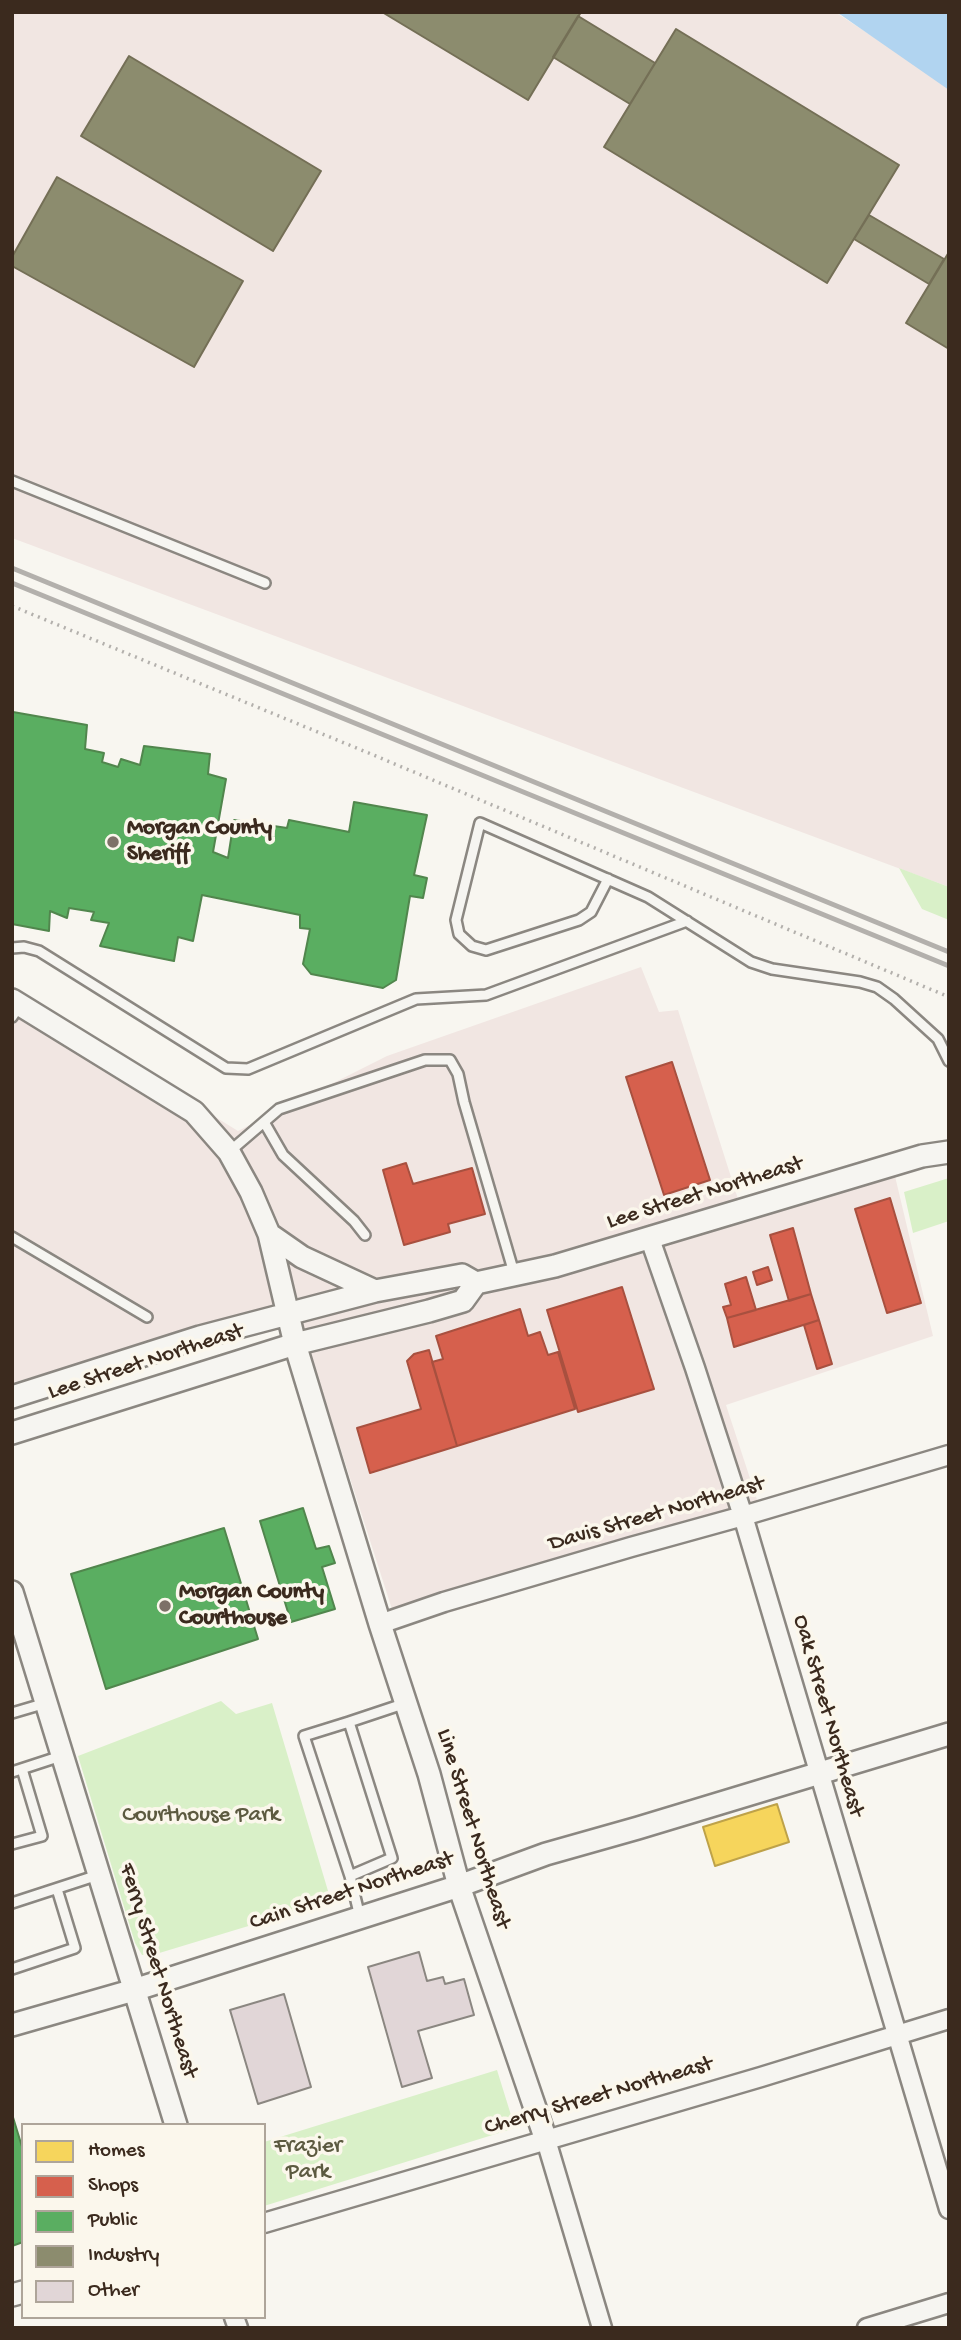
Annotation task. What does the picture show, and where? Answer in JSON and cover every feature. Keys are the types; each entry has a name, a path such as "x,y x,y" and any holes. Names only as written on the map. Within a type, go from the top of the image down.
{"street":[{"path":"15,1008 194,1112 229,1152 251,1192 269,1234 295,1344"},
{"name":"Lee Street Northeast","path":"12,1397 201,1336 375,1291 462,1275 476,1283 555,1266 922,1156 949,1152"},
{"path":"269,1234 302,1258 375,1291"},
{"name":"Oak Street Northeast","path":"650,1239 743,1516 949,2209"},
{"name":"Lee Street Northeast","path":"12,1433 295,1344 463,1301 476,1283"},
{"name":"Line Street Northeast","path":"295,1344 380,1624 429,1774 459,1886 546,2140 602,2328"},
{"path":"12,1389 36,1390"},
{"name":"Davis Street Northeast","path":"380,1624 444,1602 949,1455"},
{"name":"Ferry Street Northeast","path":"12,1592 176,2123"},
{"name":"Cain Street Northeast","path":"12,2025 134,1990 459,1886 546,1854 949,1734"},
{"name":"Cherry Street Northeast","path":"266,2222 949,2019"},
{"path":"867,2328 949,2303"}],"lane":[{"path":"12,481 265,583"},
{"path":"608,879 591,912 579,920 486,950 472,946 459,933 456,920 480,822 608,879 648,897 751,962 772,969 860,982 877,988 894,999 939,1039 949,1061"},
{"path":"12,948 24,947 39,951 226,1068 248,1069 416,999 486,995 687,921"},
{"path":"229,1152 279,1109 425,1060 450,1060 458,1074 515,1275"},
{"path":"264,1122 283,1155 354,1221 365,1235"},
{"path":"12,1237 147,1317"},
{"path":"12,1713 46,1703"},
{"path":"360,1917 350,1876 303,1736 406,1703"},
{"path":"349,1722 392,1858 350,1876"},
{"path":"12,1844 42,1836 17,1771 63,1756"},
{"path":"12,1903 100,1875"},
{"path":"12,1969 75,1948 57,1889"}],"path":[{"path":"12,606 949,997"}],"shaded area":[{"path":"12,12 835,12 949,86 949,887 12,538"},
{"path":"641,967 659,1012 678,1010 744,1218 894,1172 933,1336 726,1405 763,1518 398,1628 293,1300 12,1383 12,991 238,1131 387,1056"}],"green space":[{"path":"899,868 949,887 949,920 922,909"},
{"path":"949,1178 949,1221 913,1233 904,1192"},
{"name":"Courthouse Park","path":"221,1701 236,1714 272,1703 331,1901 156,1954 142,1955 135,1943 78,1756"},
{"name":"Frazier Park","path":"497,2070 515,2128 266,2205 266,2141"}],"water":[{"path":"835,12 949,13 949,90 841,15"}],"building: Homes":[{"path":"777,1804 789,1842 715,1866 703,1827"}],"building: Shops":[{"path":"672,1062 710,1180 664,1195 626,1077"},
{"path":"406,1163 413,1184 472,1168 485,1214 448,1224 450,1232 404,1245 383,1170"},
{"path":"890,1198 921,1303 887,1313 855,1209"},
{"path":"793,1228 811,1294 789,1301 770,1235"},
{"path":"768,1267 772,1280 757,1285 753,1272"},
{"path":"746,1277 756,1310 727,1318 723,1307 731,1305 725,1284"},
{"path":"622,1287 654,1389 578,1412 547,1310"},
{"path":"811,1294 819,1320 734,1347 727,1318"},
{"path":"520,1309 528,1336 540,1332 548,1355 558,1352 575,1409 457,1446 432,1362 443,1359 436,1336"},
{"path":"819,1320 832,1364 817,1369 804,1325"},
{"path":"429,1350 457,1446 370,1473 357,1428 421,1409 407,1361 414,1354"}],"building: Public":[{"name":"Morgan County Sheriff","path":"13,712 87,725 85,749 104,753 102,762 118,767 121,759 140,765 144,746 210,754 208,774 226,779 213,852 228,858 234,820 287,828 289,820 349,832 354,802 427,815 414,875 427,878 423,898 410,896 396,980 383,988 311,974 303,964 310,929 300,928 300,915 202,895 193,941 178,937 174,961 100,946 109,923 91,920 94,912 69,908 67,918 50,911 49,931 12,924"},
{"path":"303,1508 316,1549 329,1546 335,1563 322,1567 335,1609 291,1622 260,1521"},
{"name":"Morgan County Courthouse","path":"224,1528 258,1639 106,1689 71,1574"},
{"path":"12,2114 21,2143 21,2243 12,2246"}],"building: Industry":[{"path":"382,12 581,12 528,100"},
{"path":"578,16 655,63 630,104 553,57"},
{"path":"676,29 899,165 827,283 604,147"},
{"path":"129,56 321,171 273,251 81,136"},
{"path":"57,177 243,281 194,367 12,266 12,257"},
{"path":"869,215 944,259 929,284 854,239"},
{"path":"949,252 949,349 906,323"}],"building: Other":[{"path":"419,1952 427,1981 443,1977 445,1984 464,1979 474,2015 418,2031 432,2078 402,2087 368,1967"},
{"path":"284,1994 311,2087 258,2104 230,2010"}],"railway":[{"path":"12,568 949,952"},
{"path":"12,583 949,966"}],"place":[{"name":"Morgan County Sheriff","path":"113,842"},
{"name":"Morgan County Courthouse","path":"165,1606"}]}
